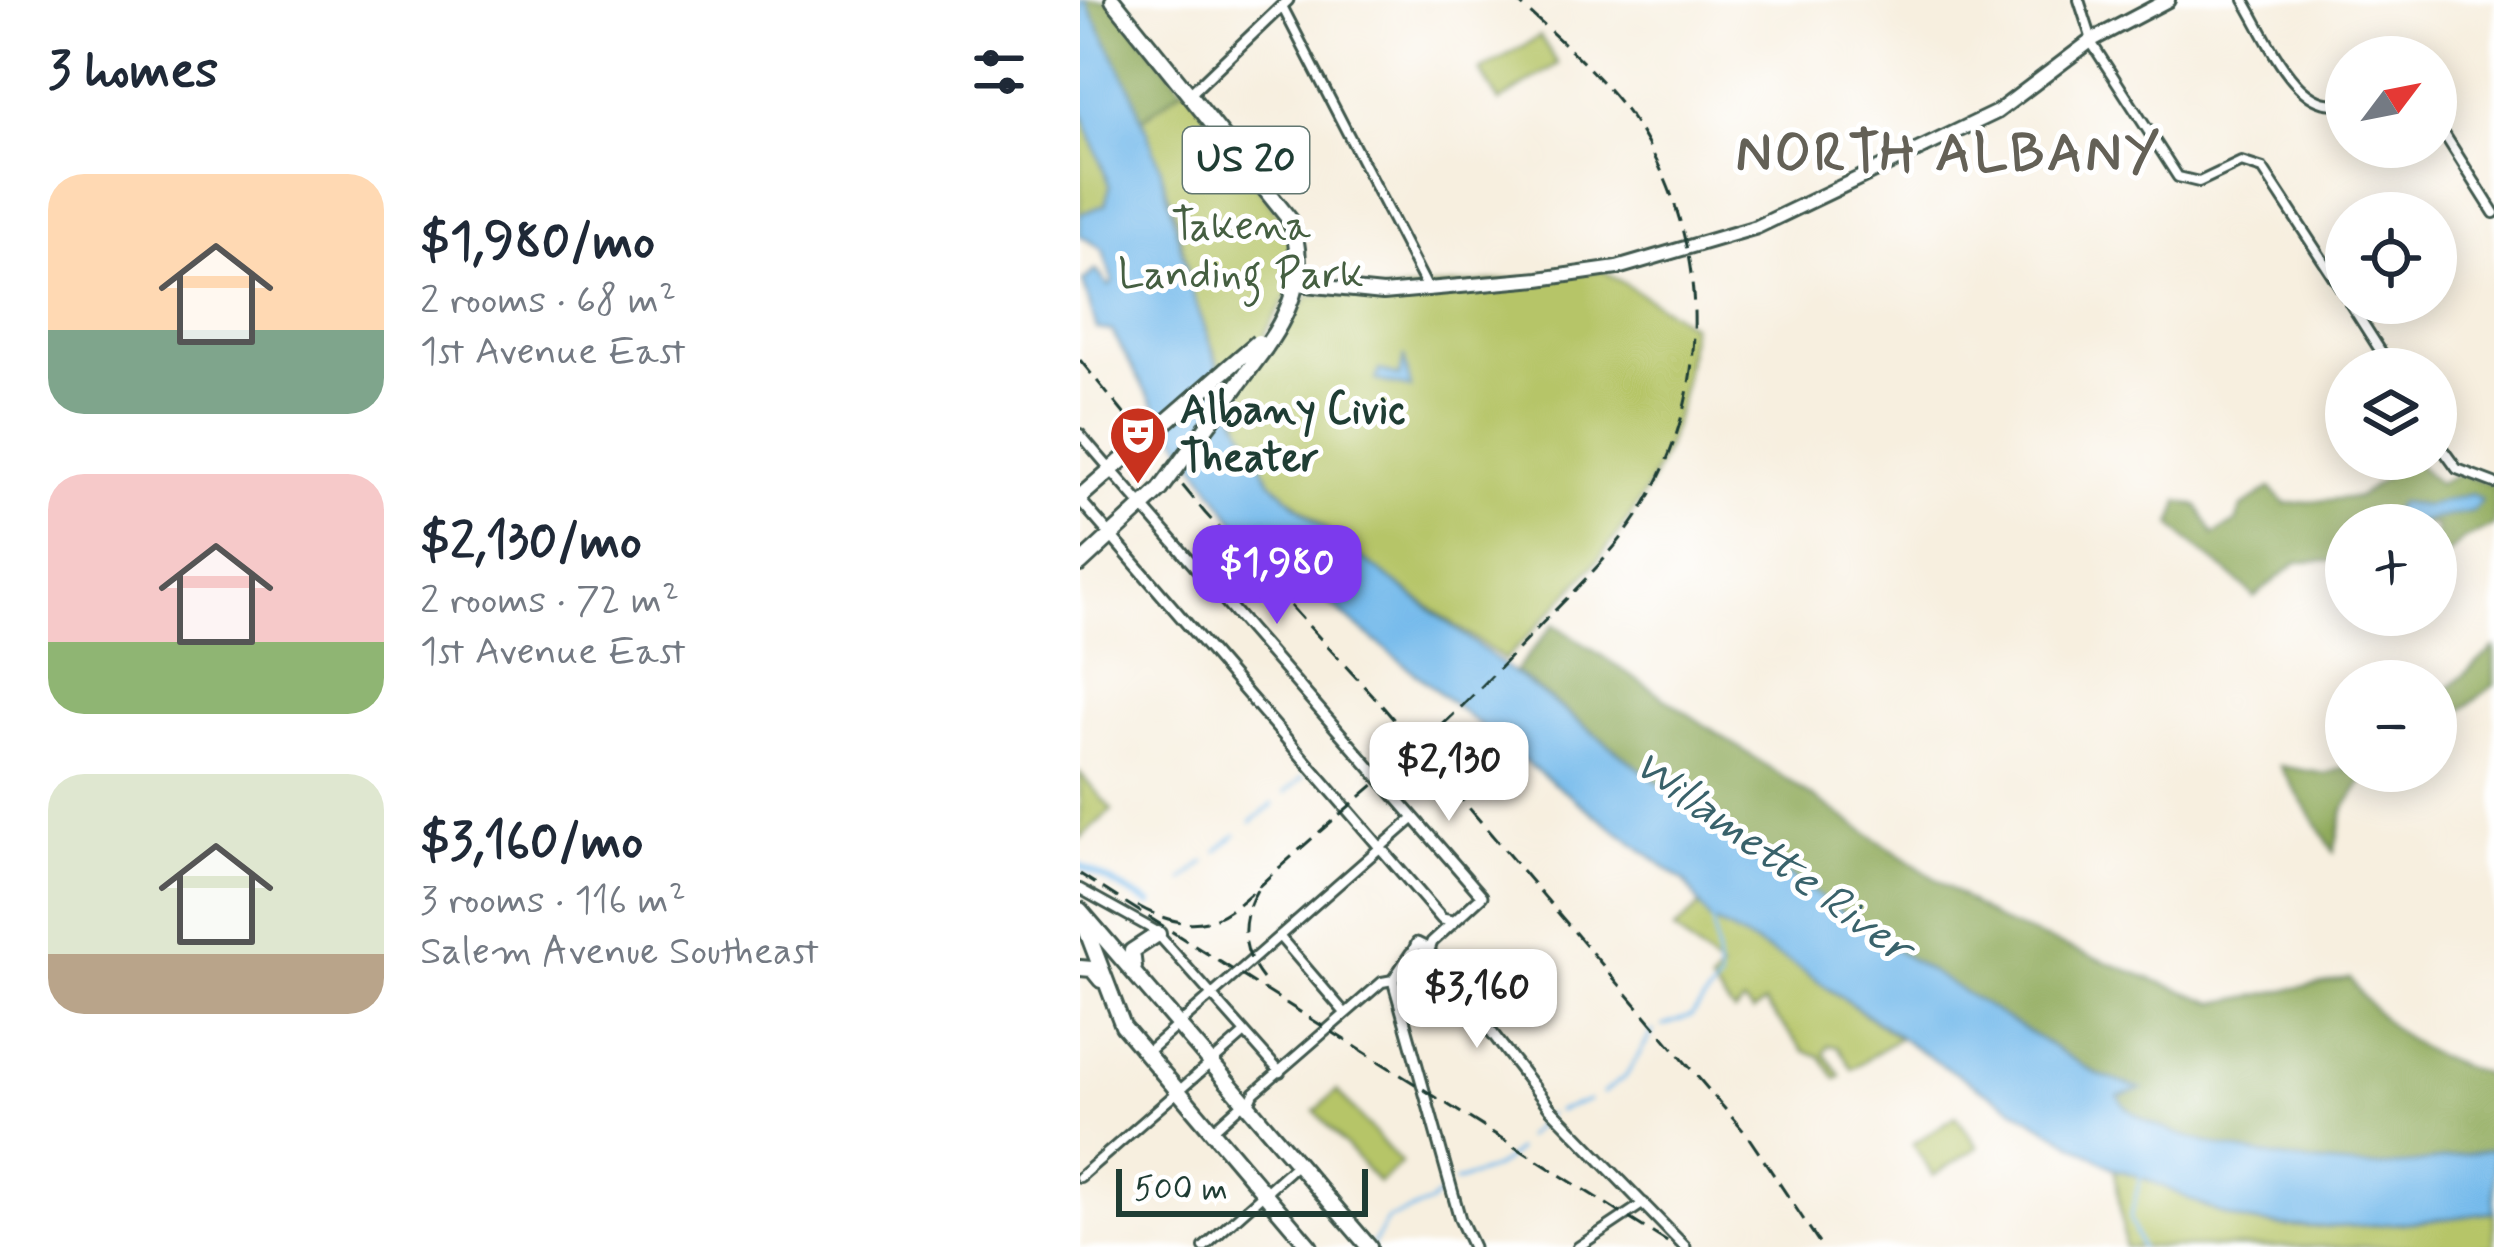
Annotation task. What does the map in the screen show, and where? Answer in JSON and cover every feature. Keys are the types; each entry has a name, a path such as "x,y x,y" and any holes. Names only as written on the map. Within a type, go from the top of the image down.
{"highway":[{"name":"US 20","path":"1113,0 1287,214 1298,247 1296,284"},
{"path":"1080,564 1160,490 1286,316 1296,284"},
{"path":"1080,498 1261,345"},
{"path":"1080,913 1108,995"},
{"path":"1080,913 1210,1063 1249,1100 1369,1246"},
{"path":"1120,956 1149,931"},
{"path":"1149,931 1130,958 1149,991"},
{"path":"1091,937 1090,958 1080,967 1095,972 1145,1053 1268,1192 1310,1247"},
{"path":"1297,1229 1298,1247"}],"main road":[{"path":"1296,284 1361,292 1428,290 1617,268 1774,221 1997,112 2091,40 2168,0"},
{"path":"1192,92 1285,3"},
{"path":"1116,466 1144,508 1482,896 1448,920 1422,952 1401,965 1393,980 1460,1219 1473,1247"},
{"path":"1080,498 1448,920"},
{"path":"1422,952 1441,964 1550,1108 1685,1247"}],"street":[{"path":"2079,0 2091,40 2178,177 2199,182 2241,162 2264,169 2325,264"},
{"path":"2244,0 2308,98 2325,106"},
{"path":"1285,3 1426,276 1428,290"},
{"path":"2457,154 2494,213"},
{"path":"1080,434 1116,466"},
{"path":"2457,466 2463,473 2494,483"},
{"path":"1145,1053 1414,818"},
{"path":"1080,889 1149,931 1280,1072"},
{"path":"1279,936 1346,1013"},
{"path":"1213,1130 1346,1013 1393,980"},
{"path":"1080,1177 1245,1033"},
{"path":"1204,1247 1298,1162"},
{"path":"1578,1247 1644,1203"}],"green space":[{"path":"1085,0 1110,0 1183,88 1142,120"},
{"path":"1540,36 1558,64 1499,102 1480,71"},
{"name":"Takena Landing Park","path":"1186,86 1296,240 1290,292 1264,335 1274,347 1309,295 1359,295 1602,270 1691,325 1672,430 1634,512 1577,584 1505,660 1363,560 1271,482 1240,425 1237,396 1229,391 1193,295 1177,219 1142,120"},
{"path":"1080,107 1110,187 1105,205 1080,214"},
{"path":"2459,474 2494,485 2494,525 2457,546 2457,504 2325,504 2325,561 2297,562 2254,597 2172,525 2179,501 2198,506 2214,535 2236,522 2241,508 2270,488 2286,504 2358,497 2382,480 2434,480 2438,484 2457,480"},
{"path":"1554,624 2000,922 2215,1003 2350,978 2379,1015 2412,1042 2450,1062 2494,1076 2494,1150 2392,1166 2329,1164 2243,1152 2163,1129 2134,1114 2117,1096 2139,1089 2099,1075 1897,951 1669,791 1515,671"},
{"path":"2494,648 2494,685 2457,714 2457,681"},
{"path":"2280,766 2325,774 2325,792 2355,792 2344,809 2334,852"},
{"path":"1080,773 1112,810 1080,838"},
{"path":"1702,904 1710,920 1790,962 1899,1038 1852,1069 1838,1047 1829,1045 1824,1053 1841,1076 1836,1079 1820,1056 1804,1051 1764,1003 1753,1012 1744,1003 1734,1012 1711,984 1721,970 1674,930"},
{"path":"1337,1091 1401,1163 1379,1183 1315,1111"},
{"path":"1956,1116 1978,1147 1933,1176 1913,1144"},
{"path":"2115,1169 2220,1213 2261,1224 2363,1226 2494,1212 2494,1247 2125,1247"}],"water":[{"path":"1080,0 1085,0 1130,87 1160,166 1193,295 1234,413 1271,482 1315,522 1669,791 1897,951 2098,1075 2141,1089 2118,1096 2134,1113 2201,1141 2330,1164 2392,1166 2494,1150 2494,1212 2363,1226 2261,1223 2220,1213 2115,1169 1937,1062 1790,962 1710,920 1685,882 1524,761 1240,529 1146,392 1112,331 1097,329 1083,281 1096,270 1109,286 1113,282 1103,250 1080,235 1080,214 1105,205 1110,187 1080,107"},
{"path":"1404,356 1411,388 1376,380 1380,370 1400,377"},
{"path":"2471,494 2481,500 2473,511 2457,514 2457,504 2434,504"}],"waterway":[{"path":"1285,793 1303,777"},
{"path":"1251,822 1273,804"},
{"path":"1217,851 1236,835"},
{"path":"1184,880 1205,862"},
{"path":"1080,865 1151,904"},
{"path":"1663,1026 1691,1016 1720,981 1712,917"},
{"path":"1603,1093 1626,1076 1653,1031"},
{"path":"1557,1111 1589,1100"},
{"path":"1525,1138 1548,1114"},
{"path":"1455,1182 1496,1167 1517,1150"},
{"path":"2141,1175 2130,1219 2141,1247"},
{"path":"1372,1245 1388,1219 1428,1204 1444,1191"}],"railway":[{"path":"1138,906 1166,918 1196,923 1216,918 1242,902 1486,682 1613,549 1662,471 1680,421 1691,369 1694,316 1677,212 1657,162 1618,100 1516,0"},
{"path":"1080,360 1205,513 1384,708 1747,1135 1822,1247"},
{"path":"1080,874 1675,1247"},
{"path":"1257,890 1247,913 1245,936 1250,958 1263,979"}],"place":[{"name":"Albany Civic Theater","path":"1138,486"}],"district":[{"name":"NORTH ALBANY","path":"1949,155"}],"water label":[{"name":"Willamette River","path":"1772,857"}]}
